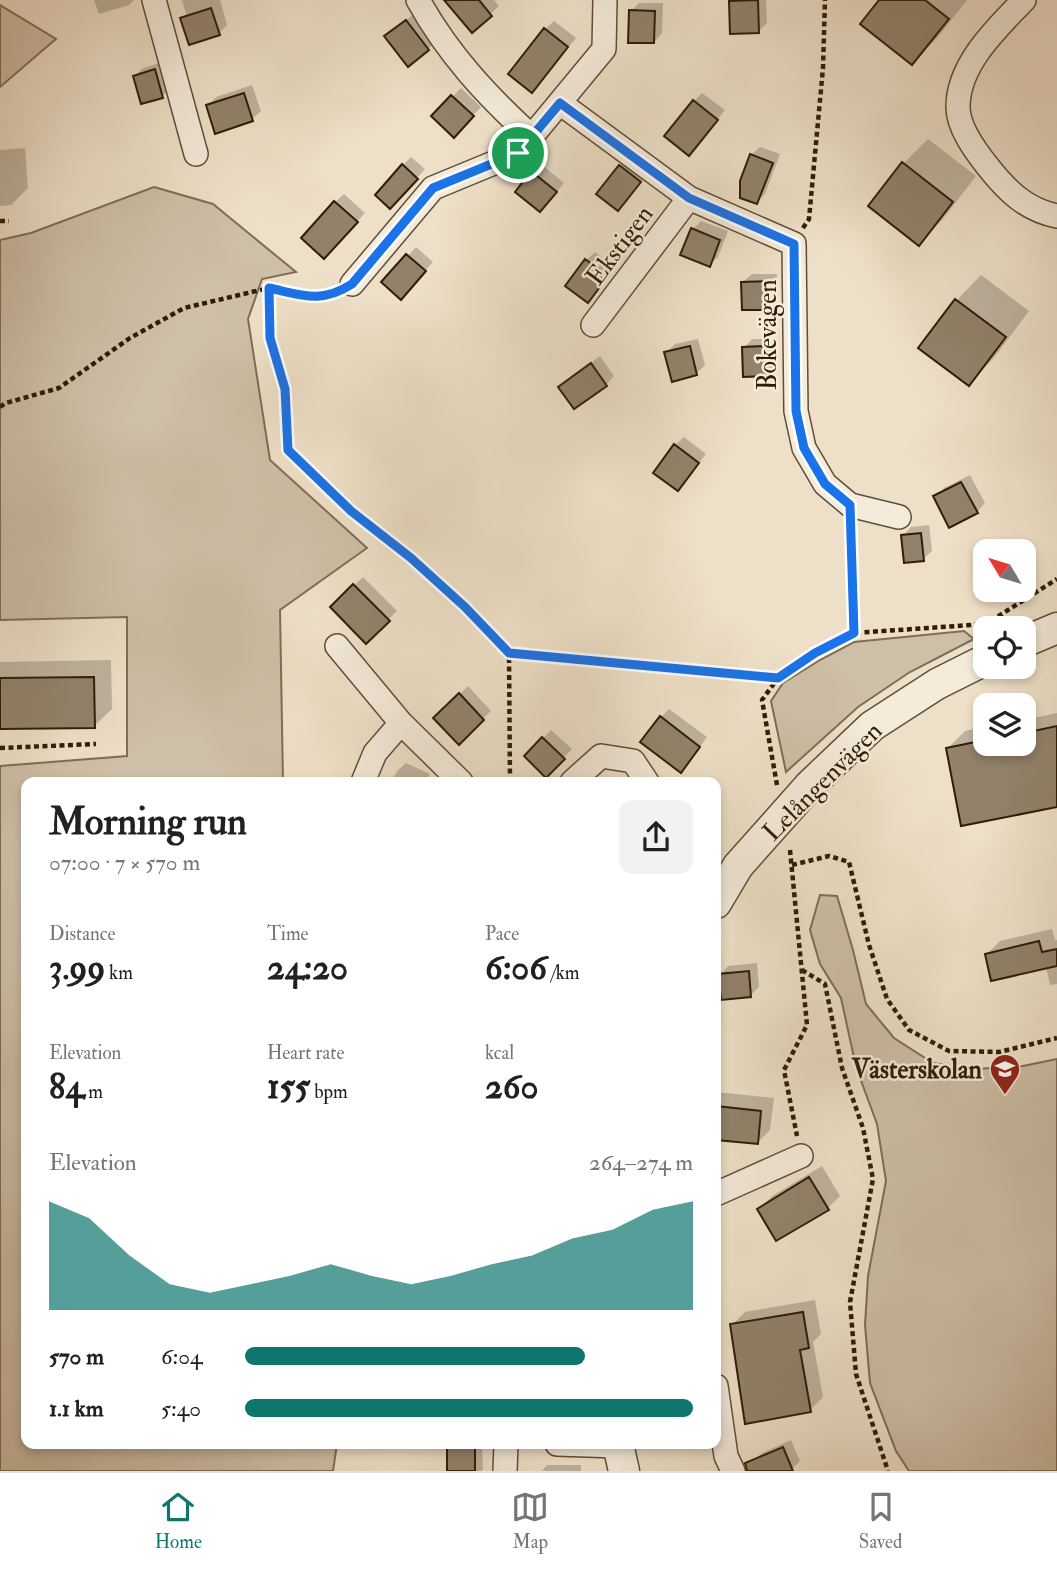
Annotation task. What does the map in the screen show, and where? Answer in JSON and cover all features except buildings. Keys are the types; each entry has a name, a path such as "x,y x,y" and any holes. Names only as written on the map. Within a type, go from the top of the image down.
{"street":[{"path":"154,0 196,153"},
{"path":"418,0 438,35 491,99 532,137"},
{"path":"352,284 433,188 518,153 604,49 604,0"},
{"path":"1024,0 997,28 973,59 962,83 958,108 966,134 999,181 1023,204 1057,216"},
{"name":"Bokevägen","path":"560,103 689,198 794,244 796,411 804,448 825,484 850,505 899,517"},
{"name":"Ekstigen","path":"593,325 689,198"},
{"path":"1036,637 1057,628"},
{"path":"337,646 401,723 456,777"},
{"name":"Lelångenvägen","path":"721,895 738,866 810,785 872,726 937,684 973,666"},
{"path":"365,777 375,753 401,723"},
{"path":"578,777 601,756 634,761 644,777"},
{"path":"721,1192 801,1157"},
{"path":"721,1421 726,1456 733,1471"},
{"path":"505,1471 506,1449"},
{"path":"592,1449 620,1453"}],"path":[{"path":"794,244 809,219 823,68 825,0"},
{"path":"0,221 9,221"},
{"path":"0,407 59,387 130,338 184,308 269,288 315,298 338,294 352,284"},
{"path":"269,288 270,338 285,389 288,450 351,511 456,598 509,653 778,678"},
{"path":"850,505 854,633"},
{"path":"1003,616 1057,579"},
{"path":"778,793 762,700 778,678 815,653 854,633 973,627"},
{"path":"509,653 510,777"},
{"path":"0,748 96,744"},
{"path":"790,850 807,1025 784,1070 801,1157"},
{"path":"792,865 828,856 849,862 869,945 887,999 909,1030 949,1051 999,1052 1057,1038"},
{"path":"802,970 825,985 842,1068 863,1128 873,1179 850,1302 856,1374 888,1471"}],"shaded area":[{"path":"0,5 56,39 0,87"},
{"path":"154,187 213,204 296,272 262,279 248,319 270,460 367,548 280,610 283,777 21,777 21,1449 336,1449 333,1471 0,1471 0,766 127,756 127,617 0,620 0,240 31,233"},
{"path":"964,631 973,638 910,672 858,707 786,772 771,701 783,683 854,642"},
{"path":"820,895 837,896 866,1004 894,1038 933,1063 970,1069 1018,1067 1057,1059 1057,1471 909,1471 896,1451 870,1383 865,1325 868,1276 886,1181 877,1124 856,1067 841,998 820,964 810,930"}],"place":[{"name":"Västerskolan","path":"1005,1096"}],"route":[{"path":"560,103 689,198 794,244 796,411 804,448 825,484 850,505 854,633 815,653 778,678 509,653 465,607 411,558 351,511 288,450 285,389 270,338 269,288 315,298 338,294 352,284 433,188 518,153 560,103"}]}
